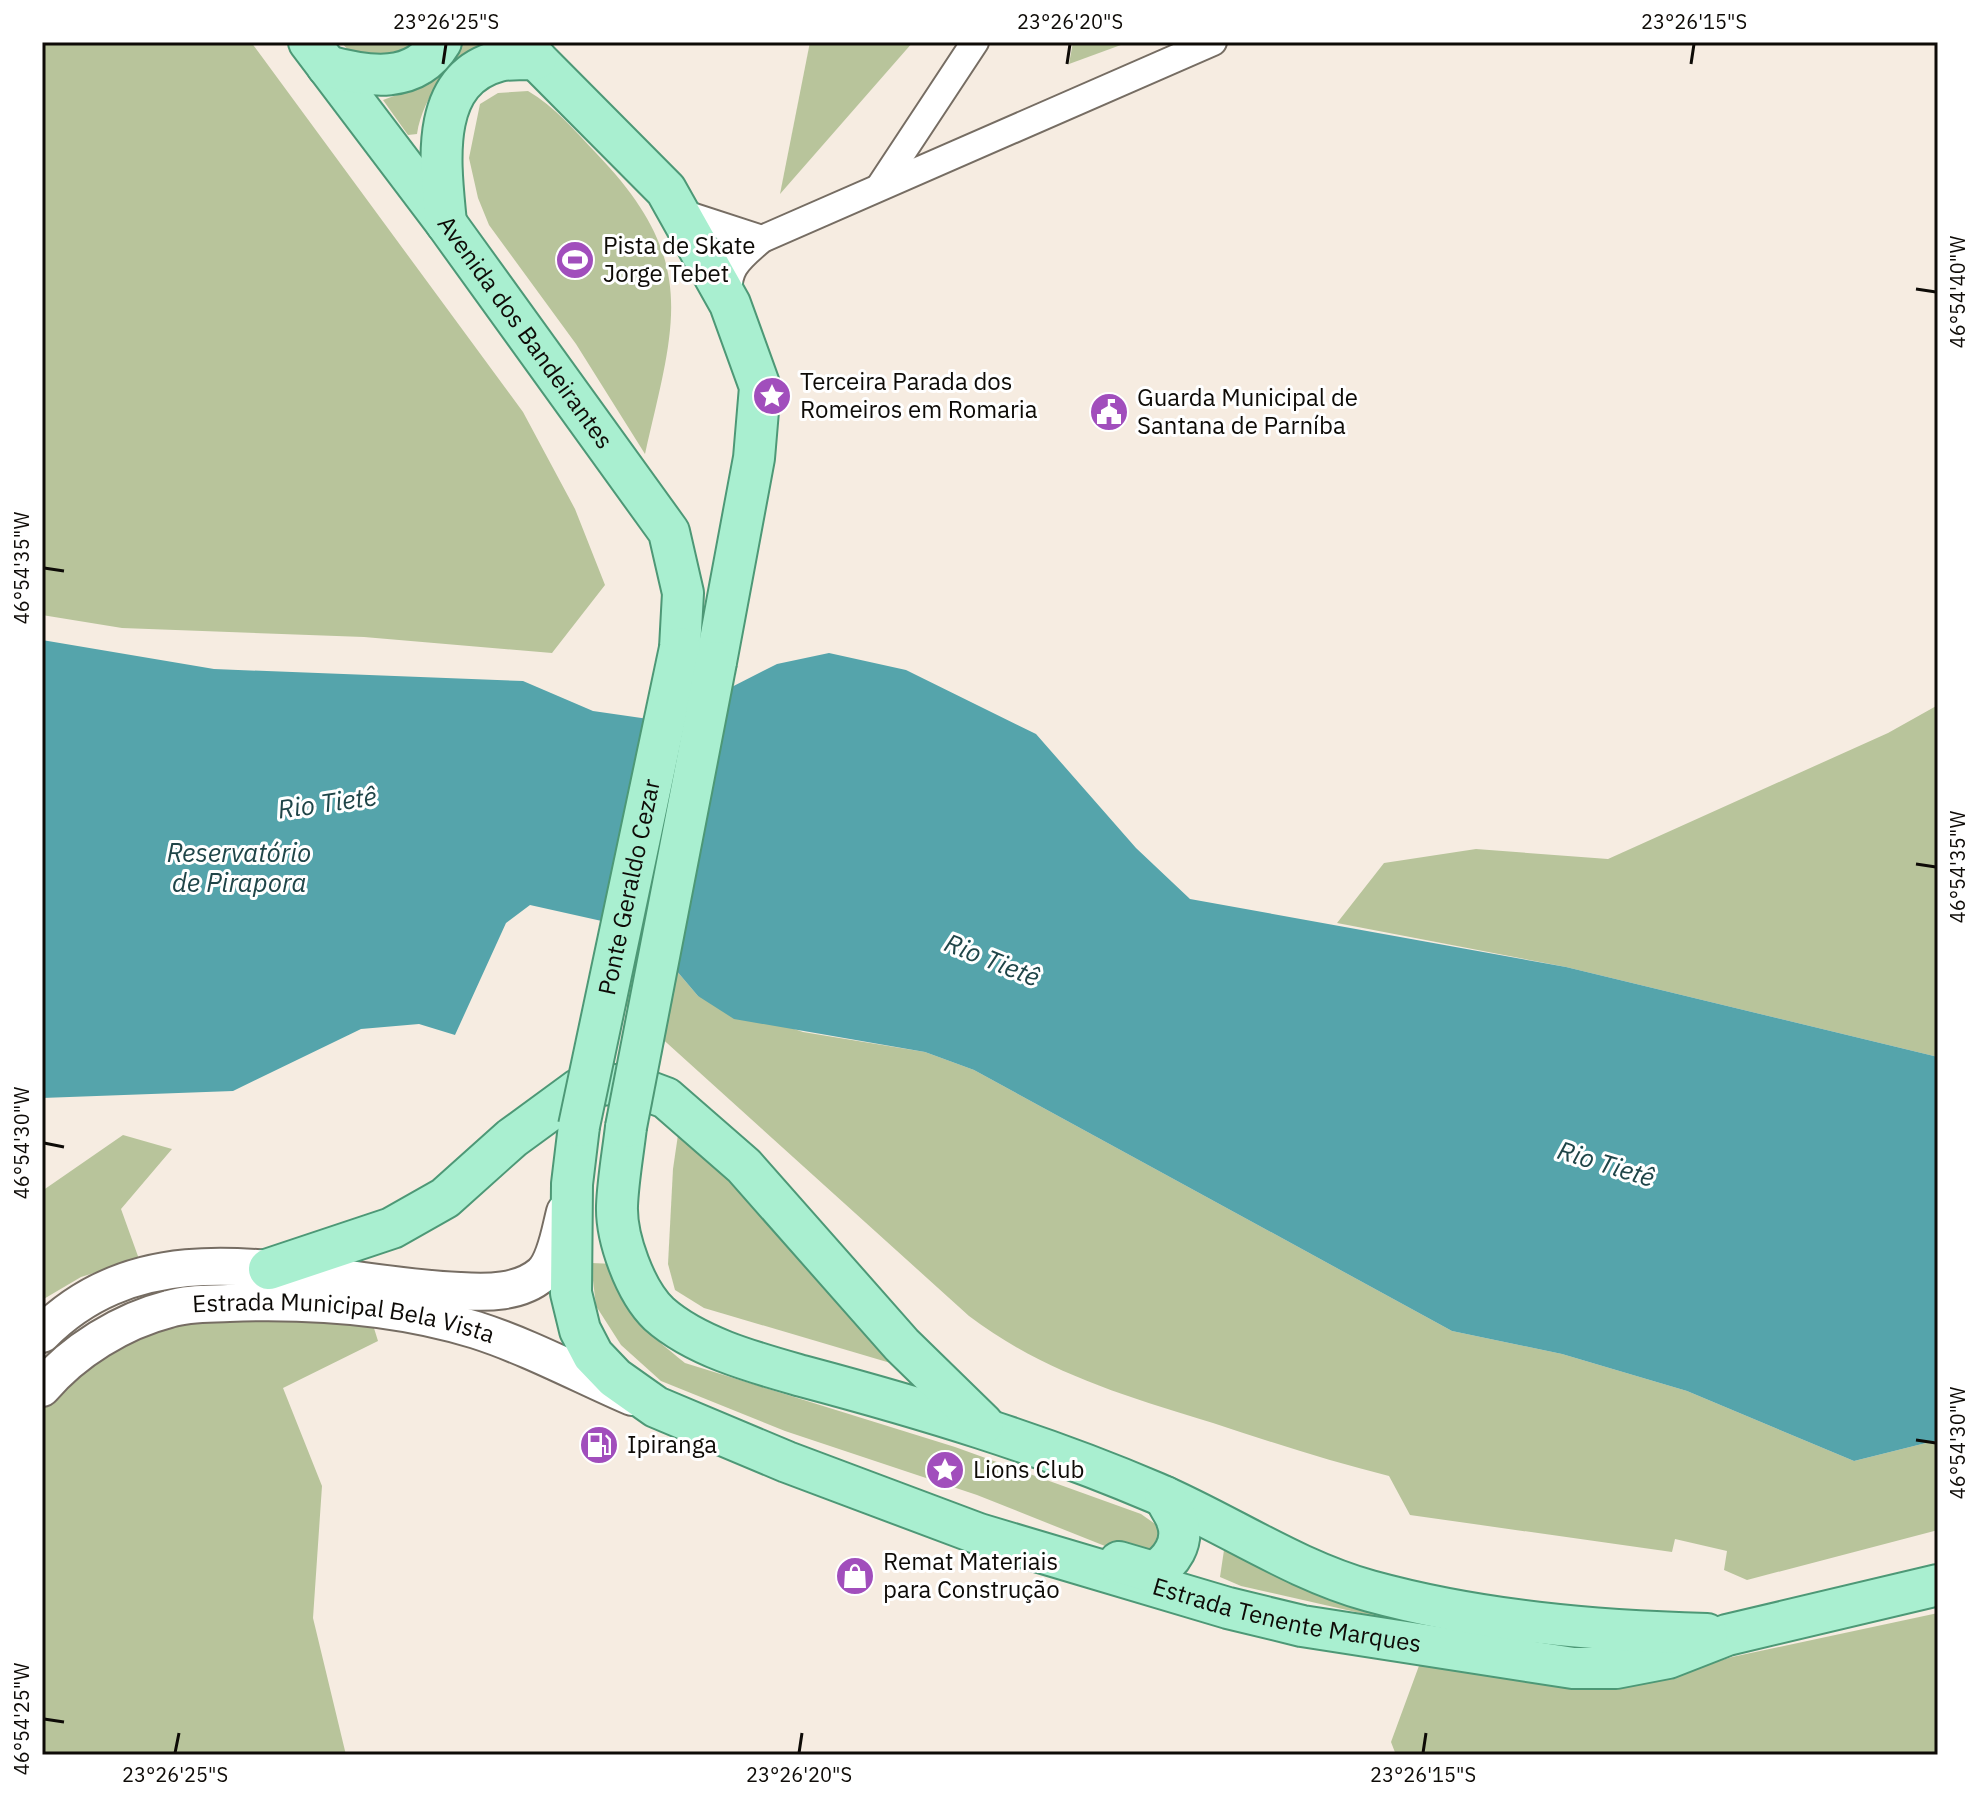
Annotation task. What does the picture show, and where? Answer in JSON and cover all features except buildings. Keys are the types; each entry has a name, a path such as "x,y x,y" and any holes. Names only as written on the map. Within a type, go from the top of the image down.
{"main road":[{"path":"318,54 368,77 391,76 426,60 441,42"},
{"path":"446,223 442,149 450,101 462,82 480,68 528,51 649,169 679,212 730,304 760,387 754,458 698,655"},
{"name":"Avenida dos Bandeirantes","path":"318,54 446,223 669,532 698,655"},
{"name":"Ponte Geraldo Cezar","path":"572,1184 579,1126 698,655"},
{"name":"Ponte Geraldo Cezar","path":"698,655 626,1127 617,1209 632,1269 659,1313 691,1334 761,1365 915,1406 1165,1497 1294,1562 1370,1591 1443,1607 1557,1624 1727,1635"},
{"path":"269,1269 392,1228 445,1198 512,1138 579,1089 607,1084 642,1089 666,1098 744,1166 902,1345 992,1432"},
{"name":"Estrada Municipal Bela Vista","path":"42,1334 78,1301 136,1276 202,1266 269,1269 418,1289 474,1292 510,1289 527,1284 544,1272 555,1247 572,1184"},
{"name":"Estrada Tenente Marques","path":"572,1184 571,1293 580,1330 593,1355 615,1378 656,1407 787,1462 979,1534 1302,1626 1518,1662 1573,1668 1616,1668 1668,1658 1727,1635 1938,1585"},
{"name":"Estrada Municipal Bela Vista","path":"42,1388 57,1371 132,1322 171,1308 284,1301 374,1309 477,1331 656,1407"},
{"path":"979,1534 1000,1531 1153,1572 1166,1565 1175,1553 1178,1522 1165,1497"}],"street":[{"path":"880,186 975,42"},
{"path":"730,304 726,281 732,269 762,239 1213,42"},
{"path":"679,212 762,239"}],"green space":[{"path":"42,42 251,42 523,412 575,509 605,585 552,653 364,637 122,628 42,615"},
{"path":"341,42 421,42 404,57 355,58"},
{"path":"460,42 491,43 465,57 442,78 426,105 417,134 408,135 383,100 421,86"},
{"path":"810,42 913,42 780,194"},
{"path":"1073,42 1129,42 1069,64"},
{"path":"528,91 564,120 629,192 652,227 665,261 671,294 670,329 645,454 576,344 489,225 478,198 469,158 480,104 498,93"},
{"path":"1938,705 1938,1057 1566,967 1337,923 1384,863 1476,849 1608,859 1888,733"},
{"path":"607,922 642,930 698,996 803,1032 925,1052 974,1070 1452,1331 1562,1354 1687,1391 1854,1461 1938,1440 1938,1530 1747,1580 1724,1570 1727,1551 1675,1539 1672,1552 1410,1515 1389,1476 1148,1403 1056,1367 997,1336 969,1316 595,978"},
{"path":"679,1128 904,1367 704,1308 675,1290 668,1264 673,1169"},
{"path":"123,1135 172,1149 121,1209 139,1259 81,1277 42,1300 42,1191"},
{"path":"591,1263 616,1264 626,1298 639,1321 685,1363 955,1447 1141,1514 1158,1526 1161,1542 1145,1555 1110,1548 977,1495 785,1431 661,1381 621,1345 596,1306"},
{"path":"369,1312 378,1341 283,1388 322,1486 313,1618 346,1755 42,1755 42,1373 91,1323"},
{"path":"1232,1546 1415,1616 1404,1623 1241,1586 1220,1577 1224,1550"},
{"path":"1938,1613 1938,1755 1396,1755 1391,1742 1420,1663 1673,1675 1732,1657"}],"water":[{"name":"Reservatório de Pirapora","path":"42,640 214,669 523,681 593,711 690,725 716,695 777,664 829,653 906,670 1036,734 1136,848 1190,899 1566,967 1938,1057 1938,1440 1854,1461 1687,1391 1562,1354 1452,1331 974,1070 925,1052 734,1019 698,996 642,930 530,905 506,923 455,1035 419,1024 361,1029 233,1091 42,1098"}],"place":[{"name":"Pista de Skate Jorge Tebet","path":"575,260"},
{"name":"Terceira Parada dos Romeiros em Romaria","path":"772,396"},
{"name":"Guarda Municipal de Santana de Parníba","path":"1109,412"},
{"name":"Ipiranga","path":"599,1445"},
{"name":"Lions Club","path":"945,1470"},
{"name":"Remat Materiais para Construção","path":"855,1576"}],"water label":[{"name":"Rio Tietê","path":"327,803"},
{"name":"Rio Tietê","path":"992,960"},
{"name":"Rio Tietê","path":"1606,1164"}]}
